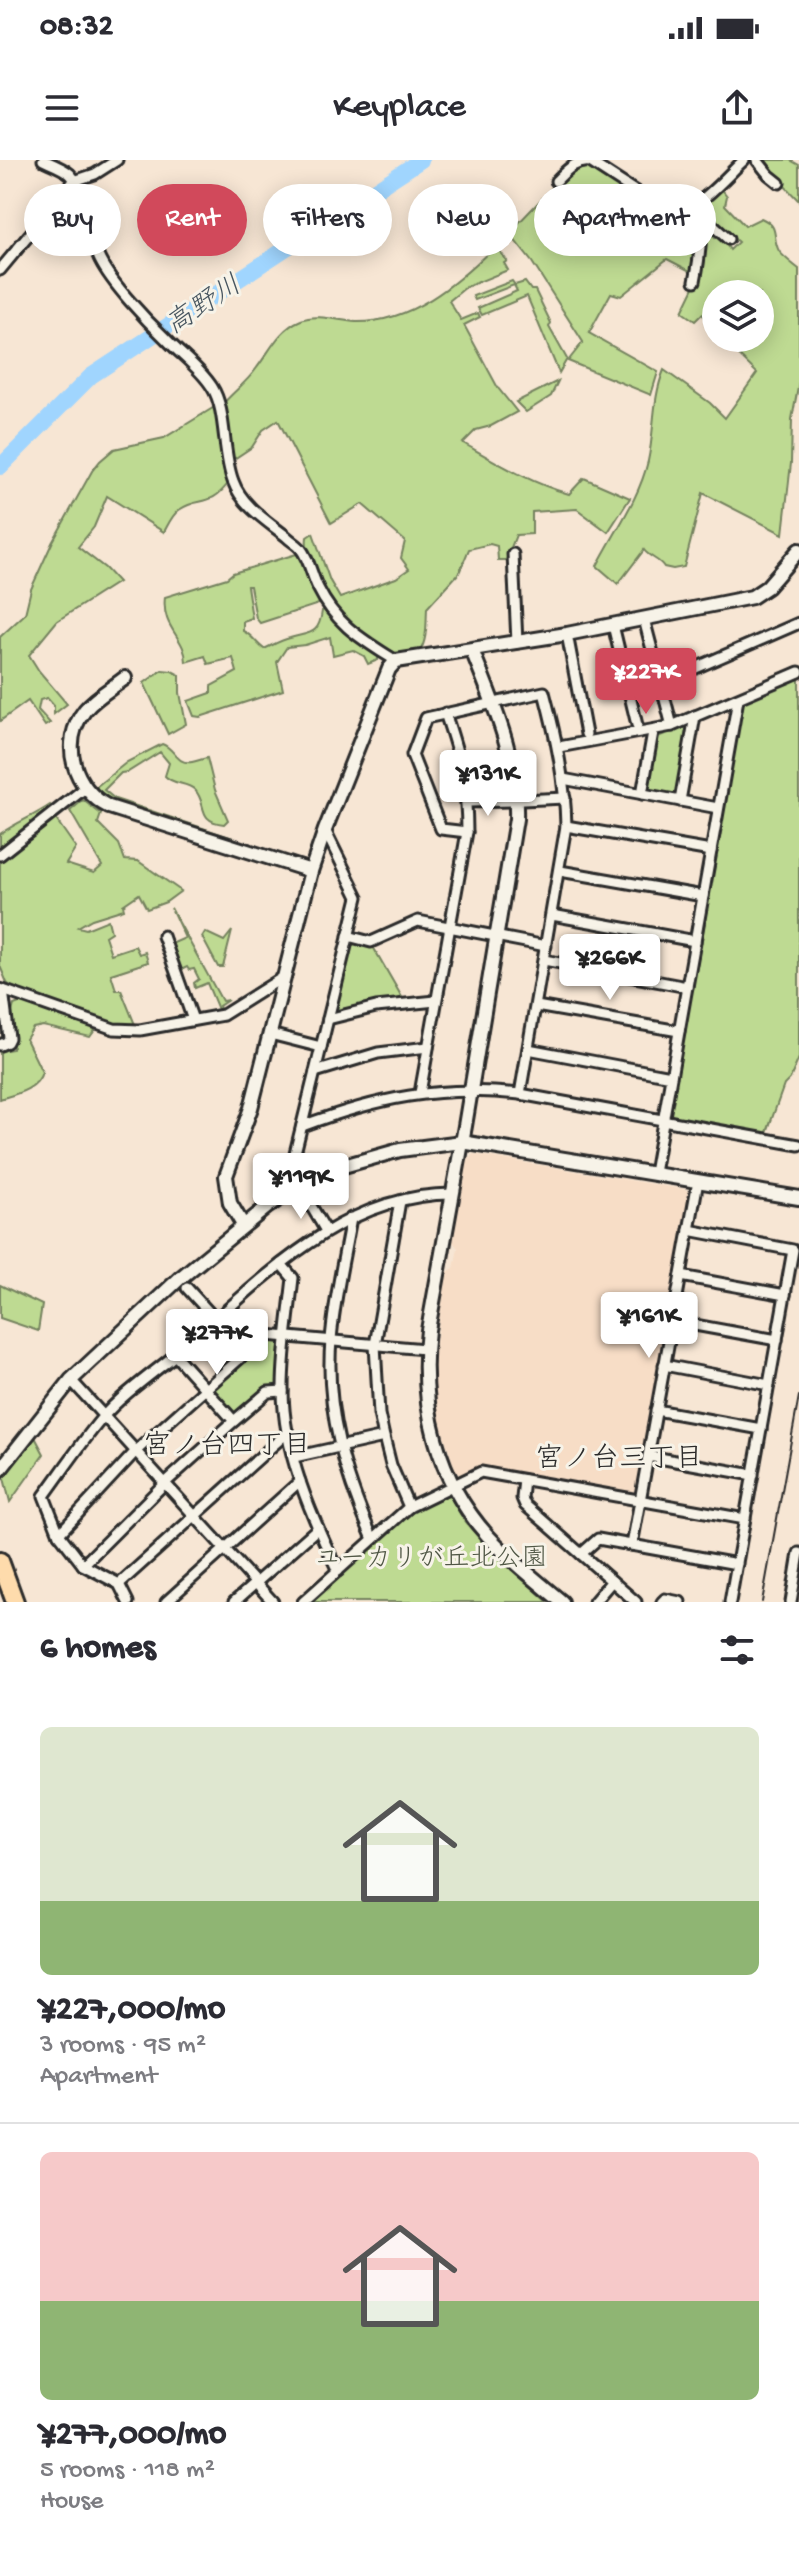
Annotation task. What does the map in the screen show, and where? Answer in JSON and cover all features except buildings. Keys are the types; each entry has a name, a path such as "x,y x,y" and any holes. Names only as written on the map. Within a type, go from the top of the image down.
{"highway":[{"path":"0,1561 15,1602"}],"street":[{"path":"43,160 71,175 100,260 152,325 203,374 217,396 236,489 246,502 302,549 326,604 342,624 396,661 567,634 758,594 799,550"},
{"path":"0,270 74,181 95,174 117,160"},
{"path":"556,181 575,163 583,160 624,184"},
{"path":"716,189 744,160"},
{"path":"757,160 779,183"},
{"path":"716,227 728,239"},
{"path":"695,281 699,256"},
{"path":"513,554 517,643"},
{"path":"644,619 672,726"},
{"path":"661,683 799,623"},
{"path":"613,625 637,725"},
{"path":"567,634 586,734"},
{"path":"472,650 506,738 515,780 514,836 425,1349 425,1386 439,1452 453,1485 473,1517 489,1537 562,1602"},
{"path":"243,1225 230,1203 226,1176 251,1108 311,871 383,682 396,661"},
{"path":"559,747 653,732 799,672"},
{"path":"125,678 86,709 77,724 73,762 85,788 109,807 311,871"},
{"path":"467,832 441,829 412,755 426,718 544,692 559,747 566,826 520,1094"},
{"path":"654,1173 738,699"},
{"path":"420,1093 467,832 463,768 445,713"},
{"path":"680,801 695,716"},
{"path":"642,794 653,732"},
{"path":"563,779 718,808"},
{"path":"0,855 85,788"},
{"path":"522,800 565,798"},
{"path":"467,802 509,801"},
{"path":"566,826 711,851"},
{"path":"325,830 358,897 295,1160 326,1231"},
{"path":"560,871 703,896"},
{"path":"552,915 695,941"},
{"path":"348,936 371,942 418,921 546,946"},
{"path":"163,936 193,1020"},
{"path":"544,960 687,987"},
{"path":"0,1045 9,1038 2,990 114,1029 140,1030 223,1015 285,976"},
{"path":"328,1019 376,1007 436,1001"},
{"path":"536,1006 679,1031"},
{"path":"270,1034 321,1047"},
{"path":"315,1072 378,1053 428,1047"},
{"path":"528,1049 671,1076"},
{"path":"302,1126 366,1105 420,1093 471,1090 520,1094 799,1145"},
{"path":"0,1470 71,1380 179,1279 243,1225 305,1188 368,1158 462,1142 799,1198"},
{"path":"632,1545 698,1181"},
{"path":"128,1602 119,1584 83,1565 59,1534 44,1496 104,1416 281,1264 326,1231 351,1218 400,1201 452,1194"},
{"path":"400,1201 375,1345 379,1414 391,1465 409,1507"},
{"path":"351,1218 331,1341 333,1410 339,1447 373,1539"},
{"path":"689,1230 793,1250 730,1602"},
{"path":"281,1264 293,1278 283,1391 288,1432 300,1481 338,1571"},
{"path":"681,1276 785,1295"},
{"path":"187,1288 216,1320"},
{"path":"673,1321 777,1340"},
{"path":"59,1534 136,1451 266,1335 425,1349"},
{"path":"175,1355 234,1421"},
{"path":"664,1365 769,1385"},
{"path":"71,1380 273,1602"},
{"path":"83,1565 165,1483 234,1421 268,1392 283,1391"},
{"path":"656,1410 761,1429"},
{"path":"119,1584 288,1432"},
{"path":"294,1457 384,1437"},
{"path":"648,1456 753,1475"},
{"path":"303,1602 409,1507 481,1472 745,1519"},
{"path":"524,1480 522,1498 525,1505 636,1602"},
{"path":"166,1602 300,1481"},
{"path":"234,1602 318,1528"},
{"path":"581,1554 598,1539 737,1564"},
{"path":"791,1602 799,1553"},
{"path":"594,1602 612,1581"},
{"path":"662,1602 665,1599 680,1602"}],"shaded area":[{"path":"473,1154 688,1190 691,1194 636,1493 633,1495 479,1468 464,1475 456,1473 437,1414 433,1363 446,1273 454,1268 458,1248 452,1241 466,1162"}],"green space":[{"path":"760,160 790,160 799,165 799,201"},
{"path":"584,162 620,184 556,184 575,164"},
{"path":"721,188 727,196 725,205 745,226 761,218 767,221 773,228 779,251 799,269 799,382 792,419 791,463 783,534 703,493 684,567 664,567 644,550 618,584 597,566 633,502 644,475 657,392 664,370 710,403 725,418 757,373 735,352 774,352 774,280 702,280 702,314 695,321 682,312 697,281 699,256 716,256 716,238 720,236 730,250 738,242 716,222 716,192"},
{"path":"534,207 534,256 698,256 694,273 667,259 621,296 611,293 589,333 658,372 651,395 568,361 583,342 518,244 518,224"},
{"path":"484,256 503,256 507,261 504,263 508,270 466,287 449,301 461,320 478,313 480,317 464,325 498,388 517,412 476,430 463,443 514,472 569,494 584,478 630,498 608,532 577,509 532,512 532,534 516,535 506,560 498,560 497,546 490,544 469,549 459,573 427,608 425,637 419,653 400,654 364,635 338,615 313,570 307,537 313,533 330,581 340,598 396,578 409,569 401,558 405,541 362,504 331,523 278,420 263,430 252,447 231,461 222,405 293,324 314,317 356,322 395,316 431,299"},
{"path":"512,281 515,285 525,282 531,290 535,290 551,323 549,327 567,359 559,373 527,296 482,315 478,308 517,291 514,285 475,300 473,296"},
{"path":"558,381 551,396 526,412 516,402"},
{"path":"216,406 230,481 216,496 179,510 164,532 107,496 94,527 78,547 118,582 57,621 29,655 67,704 54,714 54,706 47,698 40,700 38,710 50,723 45,726 28,701 0,721 0,637 25,614 31,589 52,543 92,471 114,449 164,438"},
{"path":"300,553 322,603 260,623 256,618 250,586 247,586 252,618 243,621 243,631 264,649 312,632 326,609 340,628 378,655 378,660 368,664 364,656 353,650 333,655 330,637 287,647 277,662 283,690 200,717 194,716 188,701 211,693 211,686 237,672 233,658 208,664 205,656 186,662 185,653 167,617 165,597"},
{"path":"162,670 180,675 186,724 168,734 144,683"},
{"path":"799,677 799,1058 784,1085 766,1135 673,1118 669,1111 702,938 741,702"},
{"path":"685,726 689,728 677,793 648,792 645,787 655,738"},
{"path":"162,744 182,761 207,758 215,790 228,820 224,824 206,816 195,790 165,776 169,763 160,752 128,772 121,773 104,790 115,799 236,839 238,843 111,802 97,794 97,786 127,762"},
{"path":"83,800 101,814 98,823 119,844 125,860 138,861 181,891 166,902 147,909 139,894 123,905 124,909 78,927 86,929 108,920 111,932 105,936 111,954 135,946 139,954 145,952 148,962 111,974 136,1027 116,1025 14,989 7,983 0,966 0,861 55,818 76,848 66,864 94,873 102,866 70,811"},
{"path":"50,805 52,807 47,813 0,851 0,834"},
{"path":"171,908 222,1001 228,1000 219,1006 219,1012 207,983 195,988 194,983 199,979 194,969 187,967 179,971 169,945 185,938"},
{"path":"232,931 223,967 218,967 202,937 205,932 224,941"},
{"path":"350,944 372,945 403,999 338,1013 334,1009"},
{"path":"24,1001 98,1026 90,1037 43,1026 33,1028 26,1039 42,1072 40,1078 26,1090 0,1099 0,1051 13,1049 11,1016 14,1005"},
{"path":"0,1285 42,1305 38,1331 0,1318"},
{"path":"268,1340 279,1341 281,1345 280,1383 277,1387 266,1388 237,1414 231,1414 213,1392 214,1388"},
{"path":"31,1438 36,1439 44,1454 10,1502 3,1474"},
{"name":"ユーカリが丘北公園","path":"448,1493 465,1522 483,1542 548,1602 309,1602 412,1510"}],"waterway":[{"name":"高野川","path":"0,467 91,376 421,160"}],"tram line":[{"path":"762,1602 799,1396"}],"district":[{"name":"宮ノ台四丁目","path":"227,1443"},
{"name":"宮ノ台三丁目","path":"619,1456"}]}
